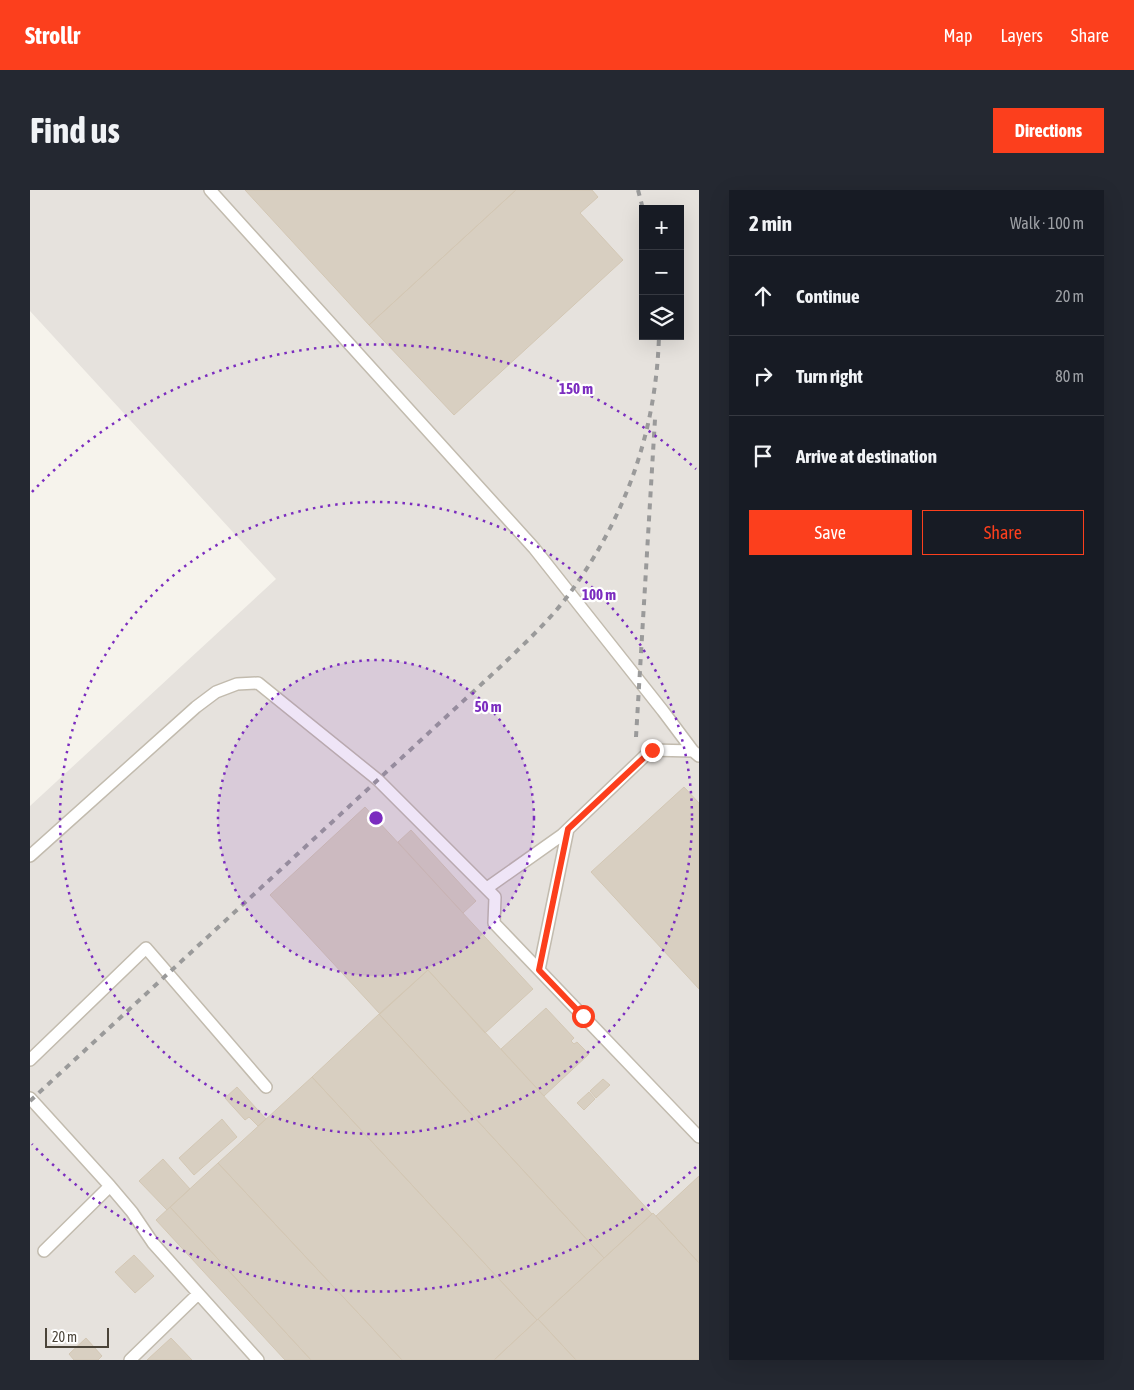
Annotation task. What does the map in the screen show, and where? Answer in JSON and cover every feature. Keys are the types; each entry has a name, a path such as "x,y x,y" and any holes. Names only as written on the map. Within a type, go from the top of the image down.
{"lane":[{"path":"210,190 534,548 696,754"},
{"path":"30,856 196,707 216,692 236,684 258,683 378,780 495,896 494,923 699,1138"},
{"path":"487,888 568,829 652,750 696,754"},
{"path":"539,970 568,829"},
{"path":"30,1060 146,948 266,1087"},
{"path":"30,1098 132,1212 153,1244 258,1360"},
{"path":"44,1251 110,1186"},
{"path":"130,1360 198,1294"}],"shaded area":[{"path":"30,190 699,190 699,1360 30,1360 30,806 276,579 30,311"}],"building":[{"path":"245,190 516,190 369,325"},
{"path":"516,190 592,190 598,197 580,213 623,260 454,415 369,325"},
{"path":"684,787 699,803 699,989 591,872"},
{"path":"365,807 533,989 485,1033 428,970 380,1014 270,895"},
{"path":"411,830 476,901 463,913 398,842"},
{"path":"428,970 652,1214 604,1258 379,1014"},
{"path":"546,1008 574,1038 571,1041 574,1044 577,1042 589,1054 544,1096 501,1049"},
{"path":"379,1014 604,1258 537,1320 312,1077"},
{"path":"312,1077 537,1320 494,1360 402,1360 218,1163"},
{"path":"603,1079 610,1085 596,1098 590,1091"},
{"path":"237,1087 266,1119 258,1126 249,1117 245,1120 225,1098"},
{"path":"589,1092 595,1099 584,1110 577,1103"},
{"path":"222,1119 237,1137 194,1175 179,1158"},
{"path":"163,1159 190,1189 167,1210 139,1181"},
{"path":"218,1163 402,1360 311,1360 170,1207"},
{"path":"699,1176 699,1263 656,1216"},
{"path":"170,1207 311,1360 285,1360 156,1220"},
{"path":"653,1213 699,1263 699,1360 576,1360 538,1319"},
{"path":"134,1255 154,1276 135,1293 115,1272"},
{"path":"537,1320 576,1360 494,1360"},
{"path":"86,1338 102,1356 98,1360 74,1360 69,1354"},
{"path":"171,1338 192,1360 147,1360"}],"railway":[{"path":"638,190 642,205"},
{"path":"30,1101 499,668 559,607 605,537 621,506 634,474 652,407 659,340"},
{"path":"636,737 655,419"}],"route":[{"path":"583,1016 539,970 568,829 652,750"}]}
